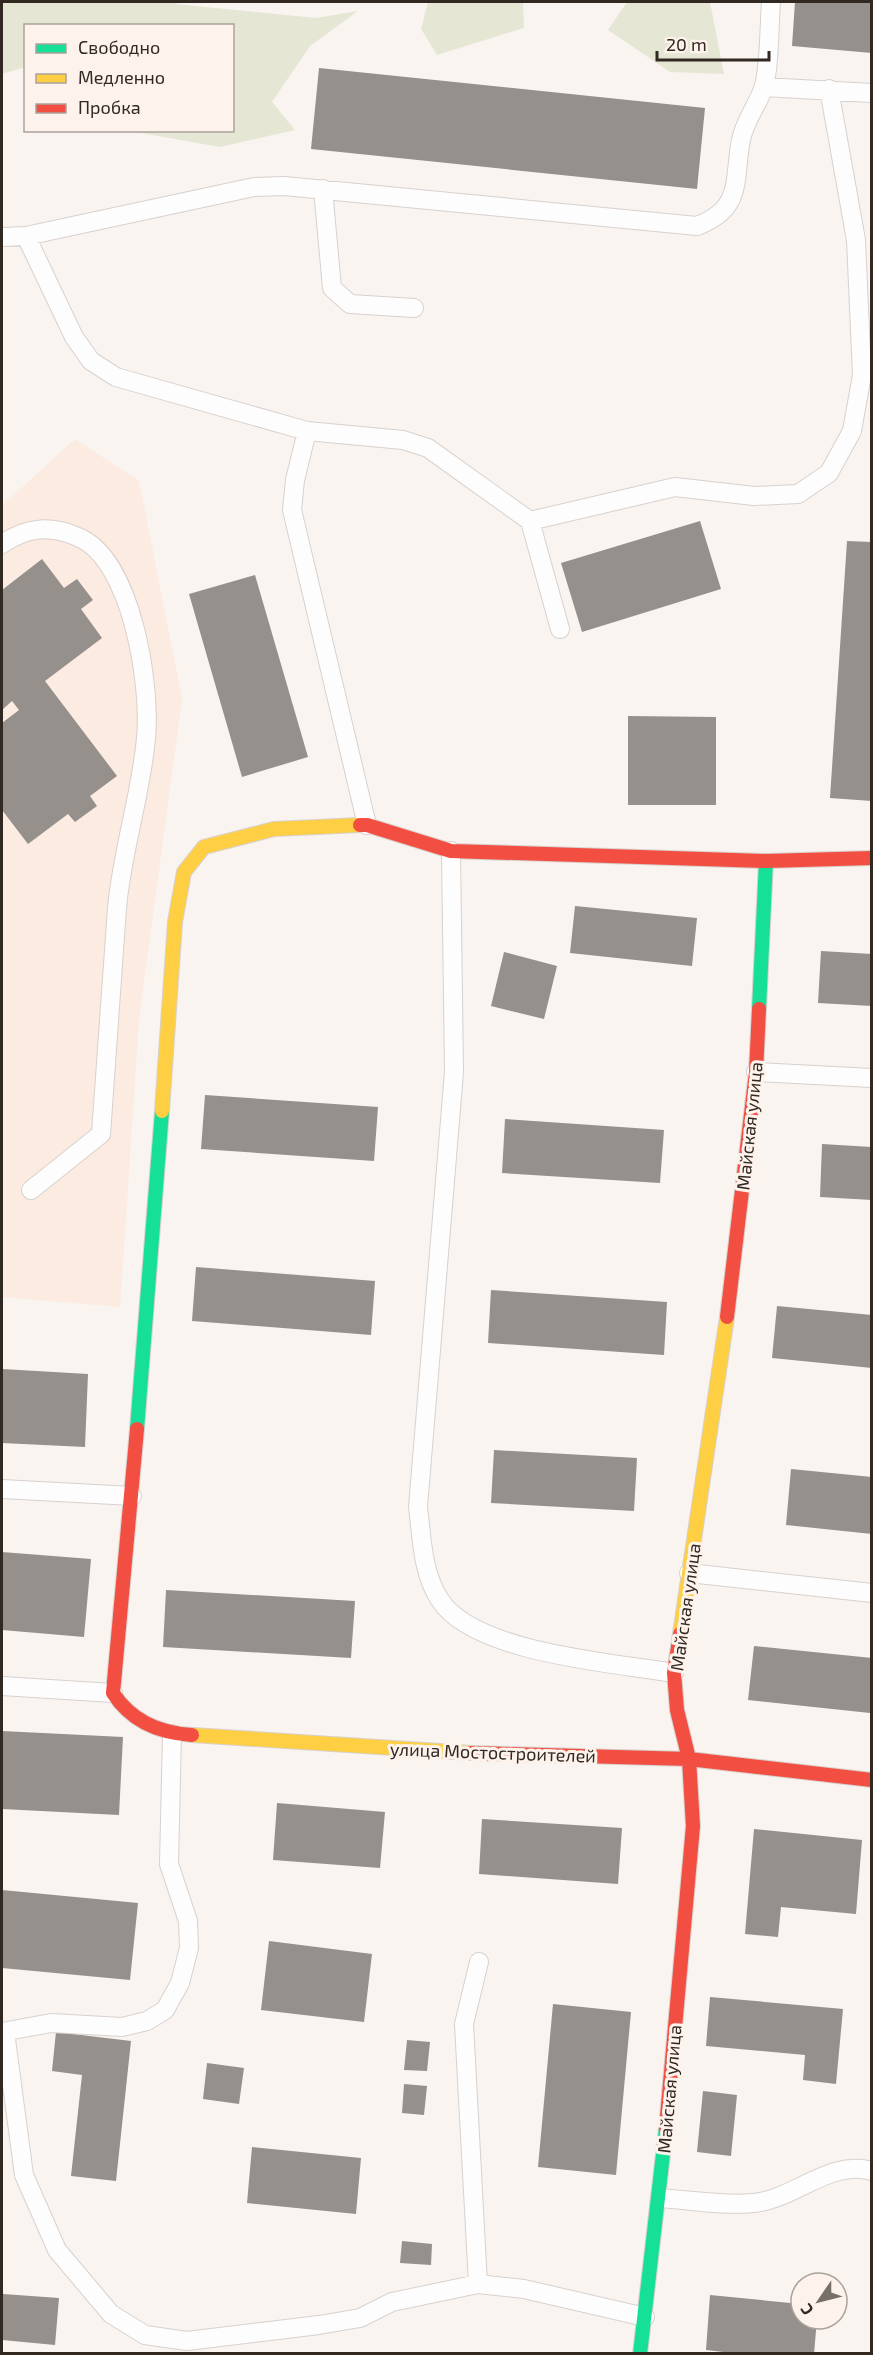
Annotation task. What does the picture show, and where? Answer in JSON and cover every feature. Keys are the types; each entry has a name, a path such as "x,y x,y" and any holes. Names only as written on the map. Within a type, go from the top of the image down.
{"street":[{"path":"117,1701 175,922 184,872 204,847 274,830 366,825 451,850 766,861 872,858"},
{"name":"Майская улица","path":"640,2354 660,2198 693,1826 689,1759 677,1710 674,1673 723,1353 756,1072 766,861"},
{"name":"улица Мостостроителей","path":"117,1701 140,1722 172,1734 452,1752 689,1759 872,1780"}],"lane":[{"path":"2,237 26,237 254,187 323,189 697,226 716,219 731,202 739,175 741,138 764,87 771,2"},
{"path":"764,87 872,93"},
{"path":"530,521 675,487 754,496 798,494 829,473 852,431 862,375 856,240 829,89"},
{"path":"323,189 332,288 350,304 414,308"},
{"path":"26,237 74,337 91,361 116,376 308,431 404,440 428,448 530,521 560,629"},
{"path":"308,431 295,480 292,510 366,825"},
{"path":"2,544 33,528 60,529 89,542 113,567 127,598 147,702 146,738 118,905 101,1134 31,1190"},
{"path":"451,850 451,954 455,1043 418,1507 425,1565 440,1600 464,1623 491,1637 540,1650 674,1673"},
{"path":"756,1072 872,1078"},
{"path":"2,1489 132,1496"},
{"path":"689,1573 872,1593"},
{"path":"2,1686 117,1701"},
{"path":"172,1734 169,1864 188,1921 189,1948 180,1983 165,2010 147,2021 122,2027 51,2023 3,2032 24,2175 57,2250 111,2314 145,2336 187,2341 360,2318 392,2302 478,2284 524,2289 645,2317"},
{"path":"478,2284 464,2024 479,1962"},
{"path":"660,2198 753,2203 778,2197 833,2172 861,2168 872,2171"}],"shaded area":[{"path":"75,439 139,481 182,698 139,1019 120,1307 2,1297 2,506"}],"green space":[{"path":"2,2 179,2 176,4 316,18 358,11 310,46 272,102 295,130 220,147 136,132 234,132 234,24 24,24 24,67 2,74"},
{"path":"428,2 523,2 524,28 437,55 421,29"},
{"path":"627,2 710,2 724,74 670,72 608,30"}],"building":[{"path":"795,2 872,2 872,53 792,46"},
{"path":"319,68 705,108 697,189 311,149"},
{"path":"700,521 721,589 582,632 561,563"},
{"path":"847,541 872,542 872,801 830,798"},
{"path":"42,559 64,588 77,579 93,600 81,609 102,638 45,681 117,776 90,796 97,806 75,822 68,814 28,844 2,810 2,723 19,710 12,701 2,710 2,590"},
{"path":"255,575 308,757 242,777 189,594"},
{"path":"628,716 716,717 716,805 628,805"},
{"path":"575,906 697,918 692,966 570,953"},
{"path":"821,951 872,954 872,1006 818,1003"},
{"path":"504,952 557,966 544,1019 491,1006"},
{"path":"205,1095 378,1107 374,1161 201,1149"},
{"path":"505,1119 664,1130 660,1183 502,1173"},
{"path":"822,1144 872,1147 872,1200 820,1197"},
{"path":"196,1267 375,1281 371,1335 192,1321"},
{"path":"491,1290 667,1302 664,1355 488,1343"},
{"path":"777,1306 872,1315 872,1368 772,1358"},
{"path":"2,1369 88,1374 85,1447 2,1443"},
{"path":"494,1450 637,1458 634,1511 491,1503"},
{"path":"791,1469 872,1477 872,1534 786,1525"},
{"path":"2,1552 91,1559 84,1637 2,1630"},
{"path":"166,1590 355,1601 351,1658 163,1647"},
{"path":"754,1646 872,1658 870,1713 748,1700"},
{"path":"2,1731 123,1737 119,1815 2,1809"},
{"path":"277,1803 385,1812 380,1868 273,1860"},
{"path":"482,1819 622,1828 618,1884 479,1874"},
{"path":"754,1829 862,1840 856,1914 781,1907 778,1937 745,1934"},
{"path":"2,1890 138,1903 130,1980 2,1968"},
{"path":"269,1941 372,1954 364,2022 261,2010"},
{"path":"710,1997 843,2009 836,2084 803,2080 805,2055 706,2046"},
{"path":"553,2004 631,2012 616,2175 538,2167"},
{"path":"56,2032 131,2041 116,2181 71,2176 82,2075 52,2071"},
{"path":"407,2040 430,2042 427,2071 404,2070"},
{"path":"207,2063 244,2068 239,2104 203,2099"},
{"path":"404,2084 427,2086 424,2115 402,2113"},
{"path":"703,2091 737,2095 731,2156 697,2152"},
{"path":"252,2147 361,2158 356,2214 247,2203"},
{"path":"402,2241 432,2244 431,2265 400,2263"},
{"path":"3,2294 59,2298 55,2345 2,2340"},
{"path":"710,2295 789,2303 789,2331 816,2331 814,2354 741,2354 706,2350"}],"traffic: fast":[{"path":"759,1009 766,861"},
{"path":"137,1429 162,1111"},
{"path":"640,2354 666,2128"}],"traffic: slow":[{"path":"162,1111 175,922 184,872 204,847 274,829 360,825"},
{"path":"680,1634 727,1317"},
{"path":"192,1735 471,1753"}],"traffic: jam":[{"path":"360,825 367,825 451,851 766,861 872,858"},
{"path":"727,1317 756,1072 759,1009"},
{"path":"137,1429 113,1693 128,1711 147,1724 168,1732 192,1735"},
{"path":"666,2128 693,1826 689,1759 677,1710 674,1673 680,1634"},
{"path":"471,1753 689,1759 872,1780"}]}
